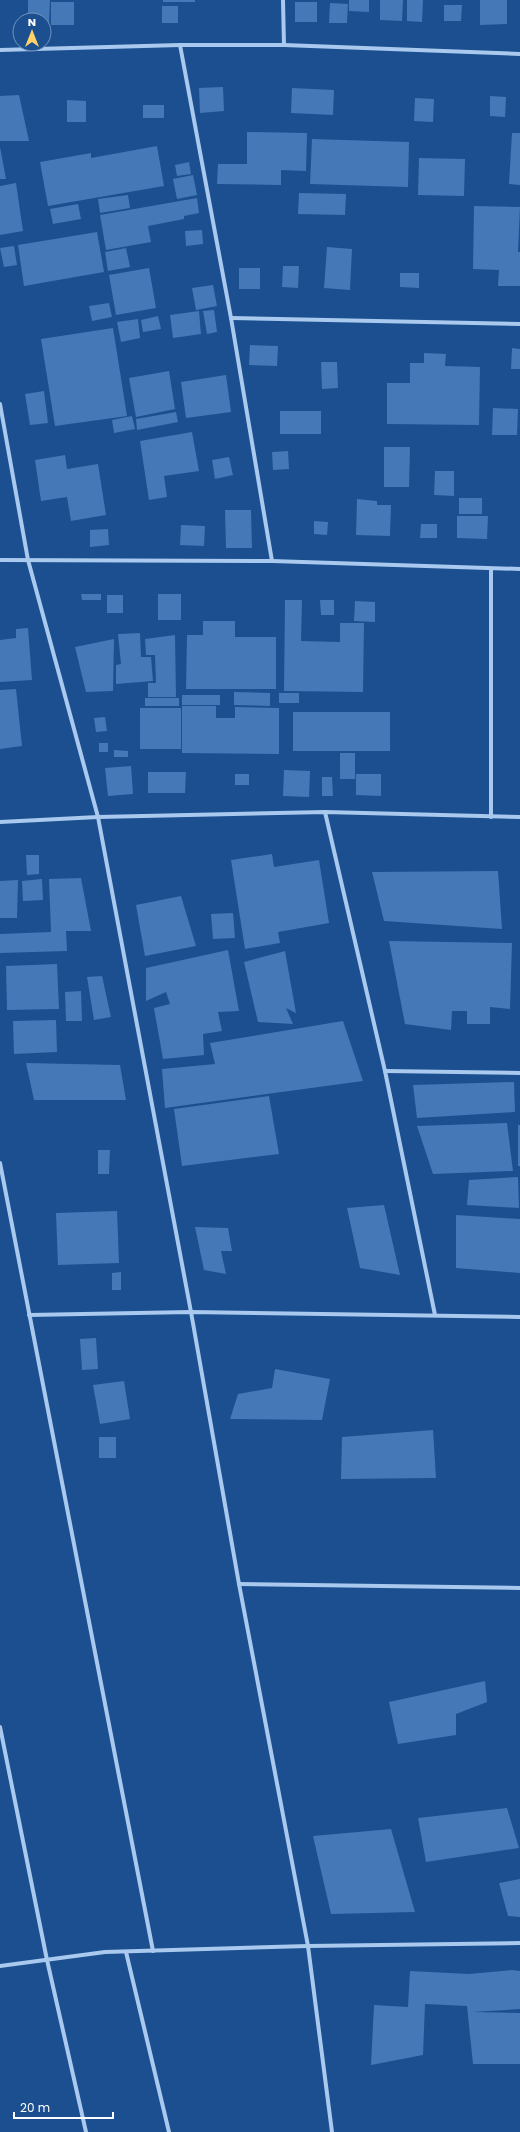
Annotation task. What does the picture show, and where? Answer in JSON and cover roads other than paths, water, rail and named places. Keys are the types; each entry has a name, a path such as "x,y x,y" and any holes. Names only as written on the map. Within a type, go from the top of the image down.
{"street":[{"path":"283,0 284,45"},
{"path":"180,45 231,318 272,561"},
{"path":"0,50 180,45 284,45 520,54"},
{"path":"231,318 520,324"},
{"path":"0,404 28,560 98,817 191,1312 239,1584 308,1946 332,2132"},
{"path":"0,560 272,561 520,569"},
{"path":"491,569 491,817"},
{"path":"325,812 386,1071 436,1315"},
{"path":"0,822 98,817 325,812 520,817"},
{"path":"386,1071 520,1073"},
{"path":"0,1163 152,1951"},
{"path":"29,1315 191,1312 520,1317"},
{"path":"239,1584 520,1588"},
{"path":"0,1727 47,1960 86,2132"},
{"path":"0,1966 105,1952 308,1946 520,1943"},
{"path":"126,1952 169,2132"}]}
